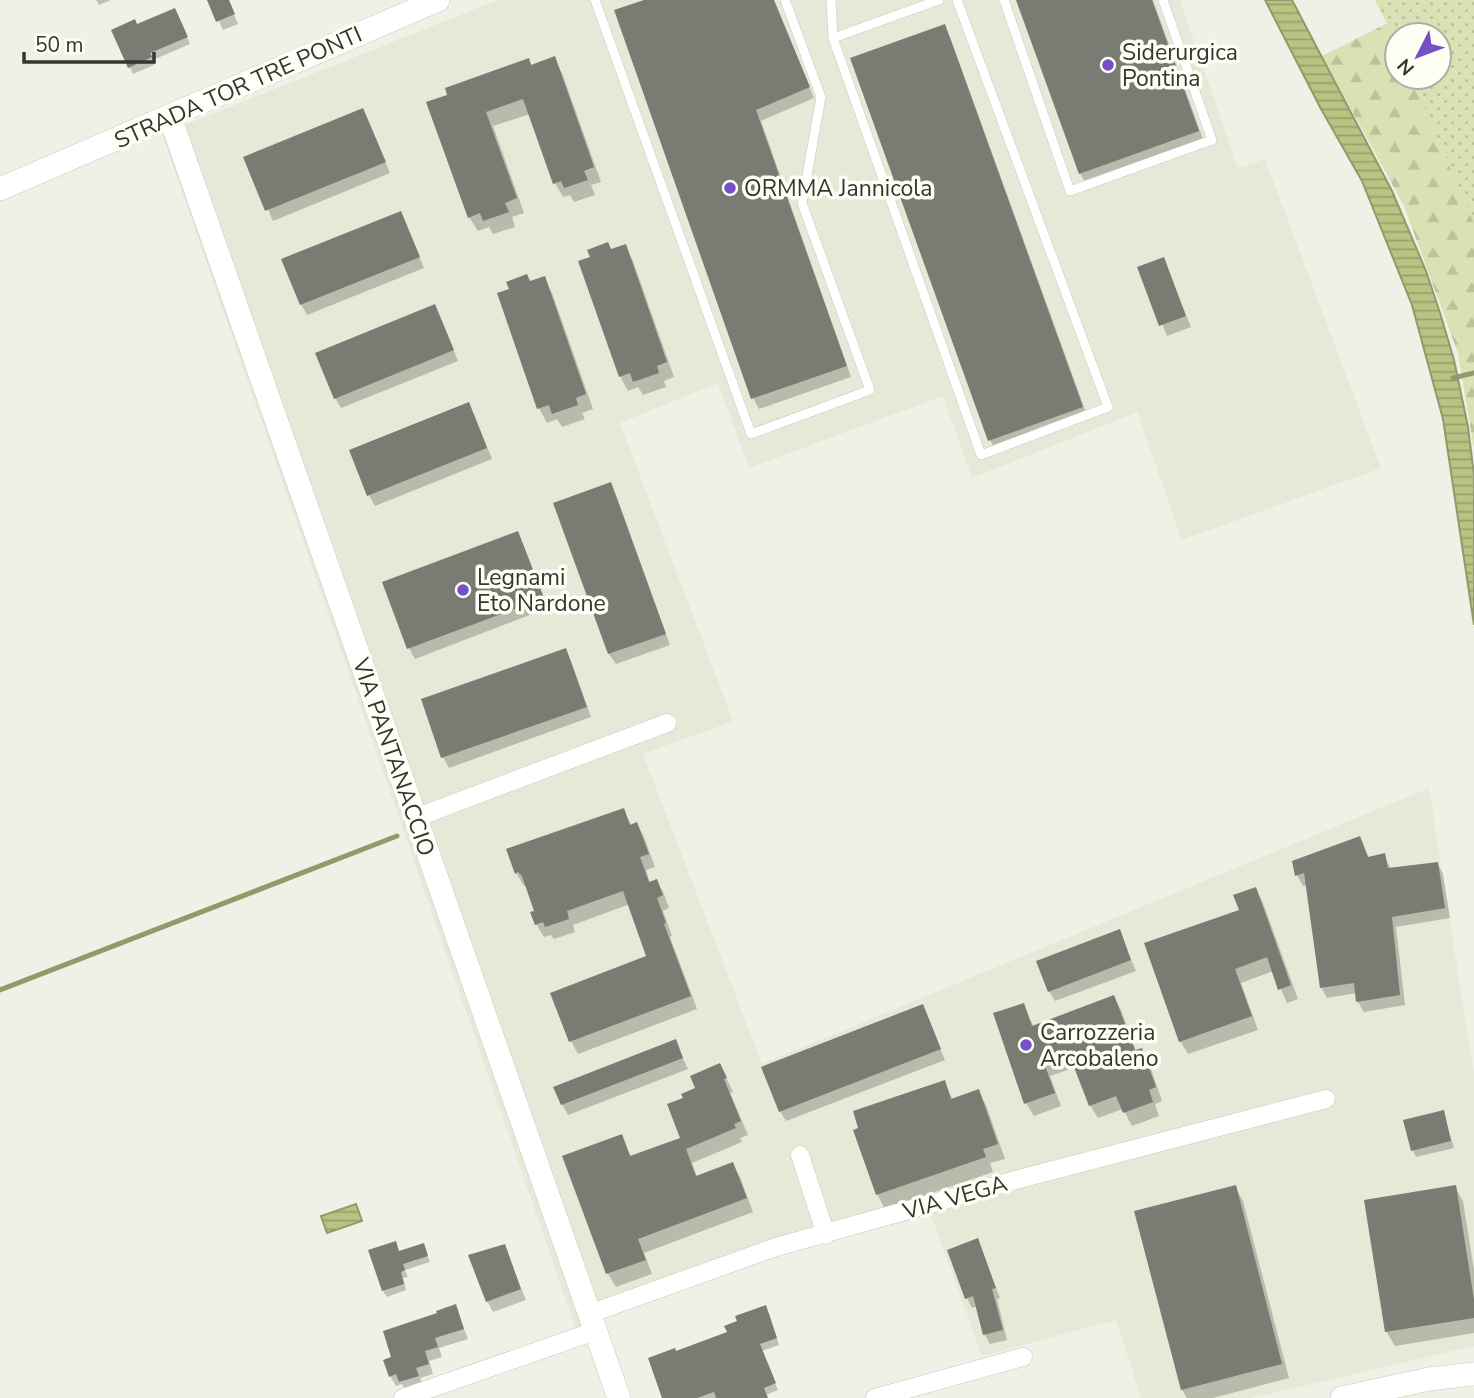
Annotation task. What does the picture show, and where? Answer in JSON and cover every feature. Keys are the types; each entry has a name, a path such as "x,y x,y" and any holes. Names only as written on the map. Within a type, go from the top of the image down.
{"street":[{"name":"STRADA TOR TRE PONTI","path":"0,189 438,0"},
{"name":"VIA PANTANACCIO","path":"170,117 618,1398"},
{"path":"415,818 667,723"},
{"name":"VIA VEGA","path":"403,1398 776,1247 1023,1178 1326,1099"},
{"path":"800,1155 826,1235"},
{"path":"875,1398 1023,1357"},
{"path":"1342,1398 1429,1379 1474,1374"}],"lane":[{"path":"594,0 751,434 870,390 802,203 821,97 785,0"},
{"path":"831,0 832,38 981,455 1108,407 957,0"},
{"path":"832,38 939,0"},
{"path":"1004,0 1070,191 1212,140 1163,0"}],"shaded area":[{"path":"498,0 1180,0 1238,168 1265,159 1381,468 1182,540 1137,412 972,478 943,396 749,468 718,383 620,423 733,721 643,754 762,1064 1429,788 1474,1075 1474,1346 1252,1398 1141,1398 1116,1320 982,1356 931,1215 779,1255 576,1329 162,134"},
{"path":"1265,0 1292,0 1392,191 1426,271 1454,360 1468,427 1474,475 1474,625 1443,419 1412,305 1362,181 1321,109"},
{"path":"356,1204 362,1221 327,1233 321,1216"}],"green space":[{"path":"1375,0 1474,0 1474,223 1417,91 1453,91 1453,21 1386,21"},
{"path":"1383,26 1383,91 1417,91 1474,223 1474,449 1458,353 1404,206 1322,56"}],"building":[{"path":"207,0 229,0 235,14 216,22"},
{"name":"ORMMA Jannicola","path":"644,0 774,0 810,87 756,110 847,366 751,399 614,10"},
{"name":"Siderurgica Pontina","path":"1016,0 1152,0 1199,131 1079,174"},
{"path":"175,8 188,37 150,53 152,57 128,68 111,30 135,19 137,24"},
{"path":"945,24 1083,407 988,441 850,58"},
{"path":"555,56 594,167 584,171 588,180 564,188 561,181 553,184 523,99 486,112 517,198 505,203 509,212 483,221 480,213 468,218 426,102 447,95 445,88 529,58 531,65"},
{"path":"363,108 386,162 265,211 243,157"},
{"path":"401,211 420,257 300,305 281,259"},
{"path":"608,242 611,249 626,244 667,362 657,366 659,373 633,382 630,373 619,377 578,261 590,257 587,250"},
{"path":"1164,257 1186,316 1159,326 1137,267"},
{"path":"527,274 530,281 545,276 586,394 576,398 578,405 552,414 549,405 537,409 497,293 509,289 506,282"},
{"path":"435,304 454,350 334,399 315,353"},
{"path":"469,402 487,448 367,496 349,450"},
{"path":"611,482 666,634 608,654 553,503"},
{"name":"Legnami Eto Nardone","path":"518,531 544,598 407,649 382,582"},
{"path":"566,648 587,707 441,758 421,699"},
{"path":"624,808 630,825 637,822 649,854 640,857 649,882 657,879 663,895 657,898 666,923 664,924 691,996 569,1042 550,993 646,956 623,891 567,911 569,919 545,927 543,922 535,925 530,912 534,911 522,876 518,872 515,874 506,849"},
{"path":"1360,836 1368,857 1385,853 1388,868 1438,862 1445,908 1392,917 1400,995 1356,1002 1354,983 1320,988 1304,873 1295,876 1292,861"},
{"path":"1256,887 1291,985 1278,990 1267,957 1235,969 1252,1016 1179,1042 1144,943 1239,910 1233,895"},
{"path":"1120,929 1131,960 1048,992 1036,961"},
{"path":"1114,995 1135,1050 1142,1048 1156,1087 1149,1090 1153,1102 1123,1113 1116,1096 1089,1106 1069,1054 1044,1063 1055,1093 1024,1104 993,1013 1024,1003 1032,1026"},
{"path":"923,1004 941,1049 779,1112 761,1067"},
{"path":"676,1039 683,1058 561,1105 553,1087"},
{"path":"720,1063 741,1121 734,1124 736,1128 686,1149 696,1176 733,1162 747,1198 638,1239 646,1260 606,1274 562,1156 622,1134 630,1156 680,1138 667,1104 683,1098 681,1094 695,1088 690,1076"},
{"path":"945,1080 951,1099 979,1089 998,1144 983,1149 986,1157 876,1195 853,1130 858,1128 853,1111"},
{"path":"1444,1110 1451,1141 1411,1151 1403,1120"},
{"path":"1236,1185 1282,1364 1181,1390 1134,1211"},
{"path":"1456,1185 1474,1300 1474,1318 1385,1332 1364,1200"},
{"path":"978,1238 996,1288 992,1289 1003,1330 983,1335 973,1296 965,1299 947,1250"},
{"path":"396,1241 399,1251 424,1243 428,1256 403,1264 405,1270 401,1272 404,1284 382,1291 368,1250"},
{"path":"505,1244 521,1289 486,1302 468,1255"},
{"path":"456,1304 464,1329 435,1338 438,1347 425,1351 429,1364 416,1368 419,1376 399,1382 396,1374 389,1377 383,1360 391,1357 383,1331"},
{"path":"766,1305 777,1338 760,1344 776,1383 764,1388 768,1398 716,1398 714,1392 697,1398 662,1398 648,1358 675,1348 676,1351 727,1332 724,1326 737,1321 735,1316"}],"waterway":[{"path":"1453,378 1474,373"},
{"path":"0,990 397,836"}],"place":[{"name":"Siderurgica Pontina","path":"1108,65"},
{"name":"ORMMA Jannicola","path":"730,188"},
{"name":"Legnami Eto Nardone","path":"463,590"},
{"name":"Carrozzeria Arcobaleno","path":"1026,1045"}]}
